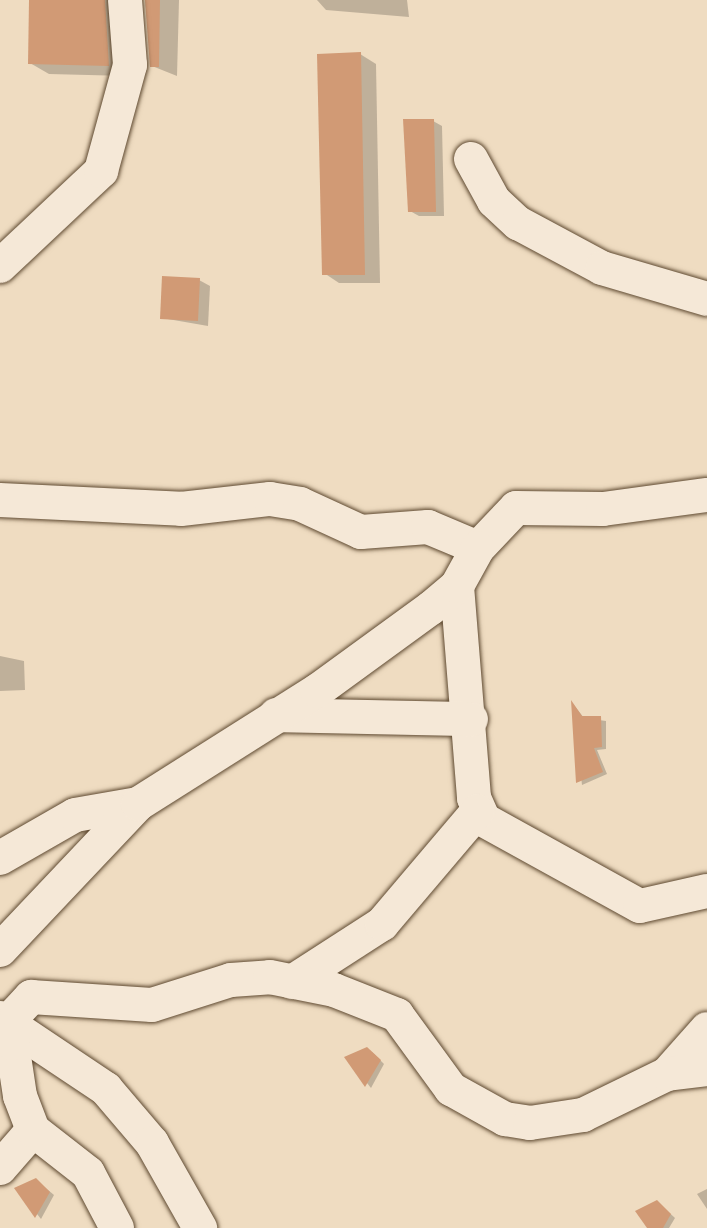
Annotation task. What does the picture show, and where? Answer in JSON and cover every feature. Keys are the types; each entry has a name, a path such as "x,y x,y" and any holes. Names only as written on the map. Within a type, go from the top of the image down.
{"street":[{"path":"0,266 101,171 130,65 125,0"},
{"path":"471,159 494,201 518,223 602,268 707,299"},
{"path":"0,500 181,509 270,499 300,504 361,532 420,526 478,548"},
{"path":"0,950 138,804 276,715 457,586 478,548 516,508 603,509 704,503"},
{"path":"292,982 392,915 478,811 457,586"},
{"path":"276,715 471,719"},
{"path":"0,858 75,815 138,804"},
{"path":"478,811 616,898 656,905 707,891"},
{"path":"7,1023 31,997 152,1005 231,980 292,982 397,1015 451,1089 505,1119 583,1115 667,1074 707,1069"},
{"path":"7,1023 20,1096 33,1130 88,1173 117,1228"},
{"path":"7,1023 106,1089 152,1143 200,1228"},
{"path":"667,1074 707,1029"},
{"path":"0,1168 33,1130"}],"building":[{"path":"29,0 105,0 109,66 28,64"},
{"path":"145,0 160,0 159,67 150,67"},
{"path":"361,52 365,275 322,275 317,54"},
{"path":"403,119 434,119 436,212 408,212"},
{"path":"162,276 200,278 198,321 160,319"},
{"path":"571,700 582,716 601,716 602,747 594,748 603,772 576,783"},
{"path":"367,1047 381,1060 365,1087 344,1057"},
{"path":"36,1178 50,1192 35,1218 14,1188"},
{"path":"657,1200 671,1214 663,1228 647,1228 635,1211"}]}
